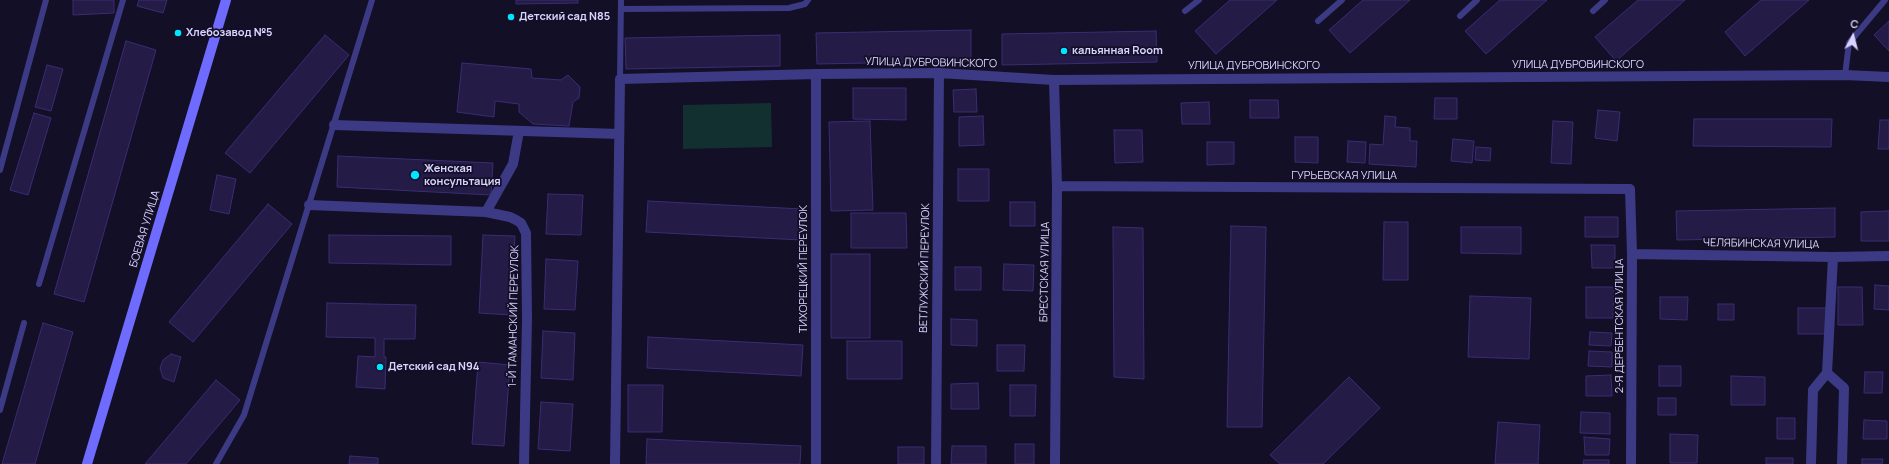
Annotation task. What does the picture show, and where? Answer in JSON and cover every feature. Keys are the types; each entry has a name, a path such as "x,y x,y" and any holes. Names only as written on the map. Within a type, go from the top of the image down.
{"main road":[{"name":"БОЕВАЯ УЛИЦА","path":"88,464 226,0"}],"street":[{"name":"УЛИЦА ДУБРОВИНСКОГО","path":"620,79 816,74 939,73 1054,80 1845,75 1889,78"},
{"name":"ВЕТЛУЖСКИЙ ПЕРЕУЛОК","path":"936,464 939,73"},
{"name":"ТИХОРЕЦКИЙ ПЕРЕУЛОК","path":"816,74 816,464"},
{"path":"615,464 620,79"},
{"name":"БРЕСТСКАЯ УЛИЦА","path":"1054,80 1058,186 1055,464"},
{"path":"334,125 619,134"},
{"path":"486,212 513,164 519,131"},
{"name":"ГУРЬЕВСКАЯ УЛИЦА","path":"1058,186 1630,189"},
{"name":"2-Я ДЕРБЕНТСКАЯ УЛИЦА","path":"1630,189 1632,254 1631,464"},
{"name":"1-Й ТАМАНСКИЙ ПЕРЕУЛОК","path":"309,205 486,212 510,217 521,223 526,233 527,296 524,464"},
{"name":"ЧЕЛЯБИНСКАЯ УЛИЦА","path":"1632,254 1833,257 1889,256"},
{"path":"1811,464 1813,390 1827,374 1833,257"},
{"path":"1827,374 1844,388 1842,464"}],"lane":[{"path":"0,170 46,0"},
{"path":"39,284 122,0"},
{"path":"216,464 244,414 372,0"},
{"path":"620,79 621,0"},
{"path":"621,8 789,8 806,4 808,0"},
{"path":"1186,11 1199,0"},
{"path":"1318,21 1342,0"},
{"path":"1460,16 1477,0"},
{"path":"1593,11 1606,0"},
{"path":"1845,75 1849,43 1885,0"},
{"path":"0,410 24,323"}],"green space":[{"path":"771,103 772,147 683,149 683,105"}],"building":[{"path":"73,0 114,0 114,13 73,15"},
{"path":"139,0 167,0 163,13 137,6"},
{"path":"516,0 578,0 578,3 516,4"},
{"path":"1230,0 1277,0 1216,54 1195,31"},
{"path":"1363,0 1410,0 1350,53 1329,30"},
{"path":"1500,0 1547,0 1486,54 1465,31"},
{"path":"1638,0 1685,0 1616,61 1595,37"},
{"path":"1761,0 1809,0 1745,56 1725,32"},
{"path":"1889,21 1889,51 1874,35"},
{"path":"971,30 971,61 817,64 816,33"},
{"path":"1156,31 1157,62 1002,65 1002,34"},
{"path":"325,35 349,55 250,173 225,153"},
{"path":"780,35 780,66 626,69 625,38"},
{"path":"126,41 156,50 84,302 54,294"},
{"path":"462,63 531,69 532,78 561,80 568,75 580,87 579,98 573,102 569,126 533,124 519,112 519,104 495,101 494,117 457,112"},
{"path":"47,65 63,69 51,111 35,107"},
{"path":"853,88 906,88 906,120 853,119"},
{"path":"976,89 977,112 954,112 953,90"},
{"path":"1435,98 1457,98 1457,119 1434,119"},
{"path":"1250,100 1278,100 1279,118 1250,118"},
{"path":"1209,102 1210,124 1182,124 1181,103"},
{"path":"1598,110 1620,112 1617,141 1595,138"},
{"path":"34,113 51,118 28,195 10,190"},
{"path":"983,116 984,145 959,146 959,117"},
{"path":"1385,116 1396,117 1395,127 1410,128 1410,141 1417,141 1416,167 1369,164 1370,144 1383,145"},
{"path":"1694,119 1832,119 1831,147 1693,146"},
{"path":"1880,120 1889,120 1889,149 1878,149"},
{"path":"870,121 873,210 831,211 829,122"},
{"path":"1553,121 1573,122 1571,164 1551,163"},
{"path":"1114,130 1142,130 1143,162 1115,163"},
{"path":"1295,137 1318,137 1318,163 1295,162"},
{"path":"1453,139 1474,141 1472,163 1451,161"},
{"path":"1348,141 1366,142 1365,163 1347,162"},
{"path":"1207,142 1234,142 1234,164 1207,165"},
{"path":"1476,147 1491,148 1490,161 1475,160"},
{"name":"Женская консультация","path":"338,156 493,163 491,195 337,187"},
{"path":"958,169 989,169 989,201 958,201"},
{"path":"217,175 236,179 229,214 210,210"},
{"path":"548,194 583,195 581,235 546,234"},
{"path":"648,201 802,209 801,240 646,232"},
{"path":"1010,202 1035,202 1035,226 1010,226"},
{"path":"268,204 292,224 193,342 169,322"},
{"path":"1835,208 1835,237 1677,240 1676,211"},
{"path":"1889,211 1889,241 1861,241 1861,212"},
{"path":"851,213 906,213 907,248 851,248"},
{"path":"1585,217 1618,217 1618,237 1585,237"},
{"path":"1384,222 1408,222 1408,280 1383,280"},
{"path":"1231,226 1266,227 1262,427 1227,427"},
{"path":"1113,227 1143,228 1144,379 1114,377"},
{"path":"1461,227 1521,227 1521,254 1461,253"},
{"path":"329,235 451,236 451,265 329,263"},
{"path":"483,235 515,236 511,315 479,313"},
{"path":"1591,245 1615,245 1615,268 1592,268"},
{"path":"831,254 870,254 870,338 831,338"},
{"path":"546,259 578,261 575,310 544,309"},
{"path":"1004,264 1034,265 1033,291 1003,290"},
{"path":"955,267 981,267 981,290 955,290"},
{"path":"1875,285 1889,286 1889,310 1874,309"},
{"path":"1586,287 1614,287 1613,318 1586,318"},
{"path":"1838,287 1862,287 1863,325 1838,325"},
{"path":"1470,296 1531,298 1529,359 1468,357"},
{"path":"1660,297 1688,297 1687,320 1660,319"},
{"path":"327,303 416,305 415,339 384,339 384,357 386,357 385,389 356,387 358,356 375,357 375,338 326,337"},
{"path":"1718,304 1734,304 1734,320 1718,320"},
{"path":"1798,308 1827,308 1827,334 1798,334"},
{"path":"951,319 977,320 977,346 951,345"},
{"path":"43,323 73,332 35,464 2,464"},
{"path":"543,331 575,333 573,380 541,378"},
{"path":"1590,332 1612,333 1611,346 1589,345"},
{"path":"648,337 803,345 801,376 647,368"},
{"path":"847,341 902,341 902,379 847,379"},
{"path":"997,345 1025,345 1024,371 997,371"},
{"path":"1589,351 1612,352 1612,367 1588,366"},
{"path":"171,354 181,357 174,382 163,378 160,368 163,360"},
{"path":"478,362 510,365 504,446 472,444"},
{"path":"1659,366 1681,366 1681,386 1659,386"},
{"path":"1865,372 1883,372 1882,393 1864,393"},
{"path":"1611,375 1612,396 1586,396 1586,376"},
{"path":"1731,376 1765,377 1765,405 1731,405"},
{"path":"1349,377 1380,408 1323,464 1280,464 1270,455"},
{"path":"216,380 240,400 186,464 145,464"},
{"path":"978,383 979,409 951,409 951,384"},
{"path":"628,385 663,385 662,432 628,432"},
{"path":"1010,385 1036,385 1035,416 1010,416"},
{"path":"1658,398 1676,398 1676,415 1658,415"},
{"path":"541,402 573,404 570,451 538,449"},
{"path":"1581,412 1610,413 1610,434 1580,433"},
{"path":"1777,418 1795,418 1795,439 1777,439"},
{"path":"1864,420 1887,421 1887,439 1863,439"},
{"path":"1498,422 1540,425 1538,464 1495,464"},
{"path":"1670,434 1698,435 1697,463 1670,463"},
{"path":"1584,437 1610,439 1609,455 1585,455"},
{"path":"647,439 801,446 800,464 646,464"},
{"path":"1015,444 1034,444 1034,464 1015,464"},
{"path":"952,446 986,446 986,464 951,464"},
{"path":"898,447 924,447 924,464 898,464"},
{"path":"350,456 378,458 378,464 349,464"},
{"path":"1766,458 1793,458 1793,464 1766,464"},
{"path":"1862,459 1883,459 1882,464 1862,464"},
{"path":"1584,460 1609,460 1609,464 1583,464"}],"place":[{"name":"Детский сад N85","path":"511,17"},
{"name":"Хлебозавод №5","path":"178,33"},
{"name":"кальянная Room","path":"1064,51"},
{"name":"Женская консультация","path":"415,175"},
{"name":"Детский сад N94","path":"380,367"}]}
